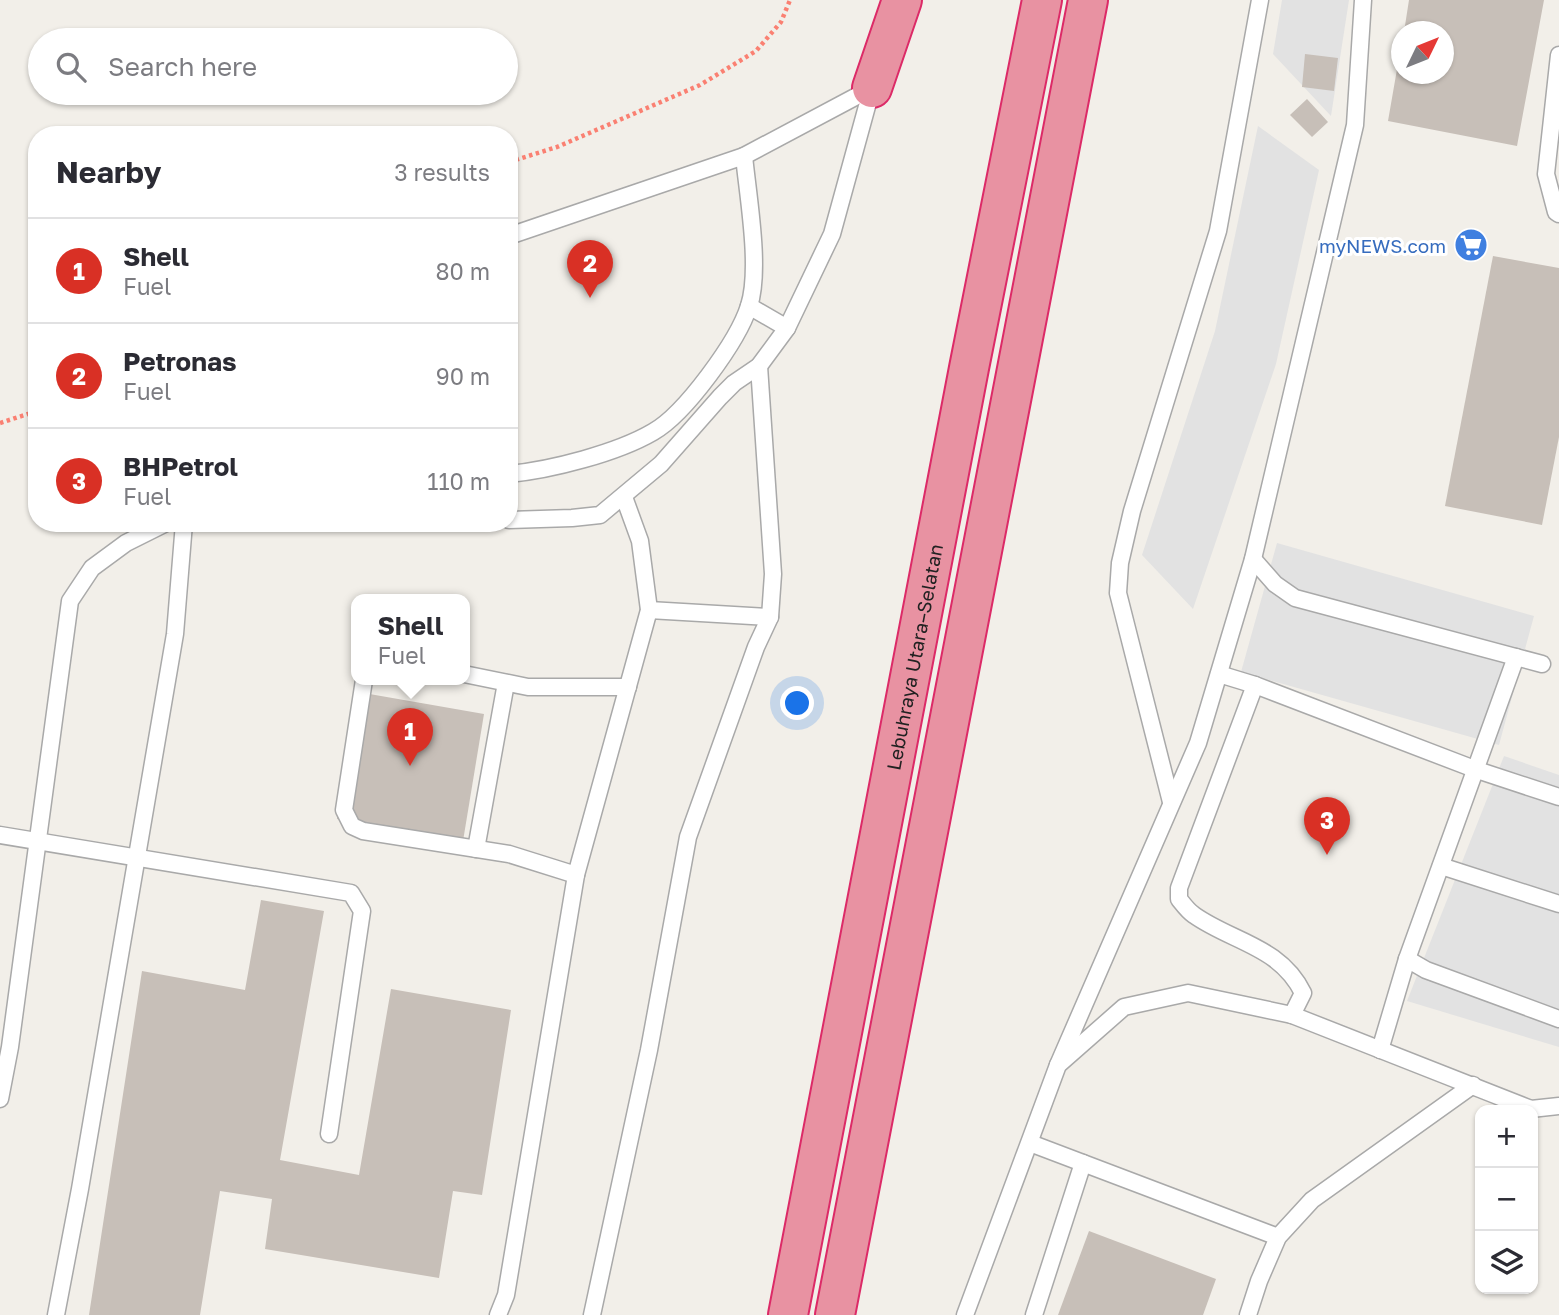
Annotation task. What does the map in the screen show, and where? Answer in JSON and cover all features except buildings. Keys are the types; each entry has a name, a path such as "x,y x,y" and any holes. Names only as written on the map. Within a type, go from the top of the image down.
{"highway":[{"path":"872,88 902,0"},
{"name":"Lebuhraya Utara–Selatan","path":"788,1315 961,408 1042,0"},
{"path":"835,1315 1088,0"}],"lane":[{"path":"1171,802 1118,593 1120,564 1132,511 1218,231 1261,0"},
{"path":"965,1315 1058,1066 1198,743 1219,674 1253,559 1355,125 1363,0"},
{"path":"1559,55 1546,174 1556,212 1559,214"},
{"path":"518,233 744,156 872,88"},
{"path":"518,520 600,515 661,464 734,383 759,366 787,328 832,234 872,88"},
{"path":"518,473 614,449 654,431 686,403 720,363 749,306 754,272 744,156"},
{"path":"749,306 787,328"},
{"path":"592,1315 649,1050 688,837 756,646 770,617 773,574 759,366"},
{"path":"498,1315 506,1295 576,875 649,610 640,541 624,497"},
{"path":"0,1099 10,1047 70,601 92,568 126,543 148,532"},
{"path":"55,1315 80,1189 175,634 183,532"},
{"path":"1253,559 1275,584 1295,598 1542,664"},
{"path":"649,610 770,617"},
{"path":"1380,1050 1407,959 1516,657"},
{"path":"1219,674 1255,685 1477,770 1559,797"},
{"path":"470,675 528,687 628,687"},
{"path":"476,849 506,683"},
{"path":"362,685 344,810 352,827 509,854 576,875"},
{"path":"1255,685 1179,888 1179,899 1193,915 1268,953 1296,979 1303,993 1292,1015"},
{"path":"0,835 351,894 362,911 329,1134"},
{"path":"1441,866 1559,904"},
{"path":"1407,959 1426,970 1559,1019"},
{"path":"1058,1066 1124,1007 1188,993 1292,1015 1531,1109 1559,1106"},
{"path":"1248,1315 1278,1237 1312,1200 1473,1085"},
{"path":"1030,1143 1278,1237"},
{"path":"1034,1315 1083,1163"}],"path":[{"path":"518,159 558,148 700,85 756,51 781,22 790,0"},
{"path":"0,422 28,414"}],"shaded area":[{"path":"1282,0 1349,0 1331,116 1273,54"},
{"path":"1258,126 1319,170 1276,364 1193,609 1142,555 1215,331"},
{"path":"1277,543 1534,616 1499,745 1241,672"},
{"path":"1504,756 1559,775 1559,1047 1407,1001"}],"place":[{"name":"myNEWS.com","path":"1471,245"},
{"name":"Petronas","path":"590,298"},
{"name":"Shell","path":"410,766"},
{"name":"BHPetrol","path":"1327,855"}]}
